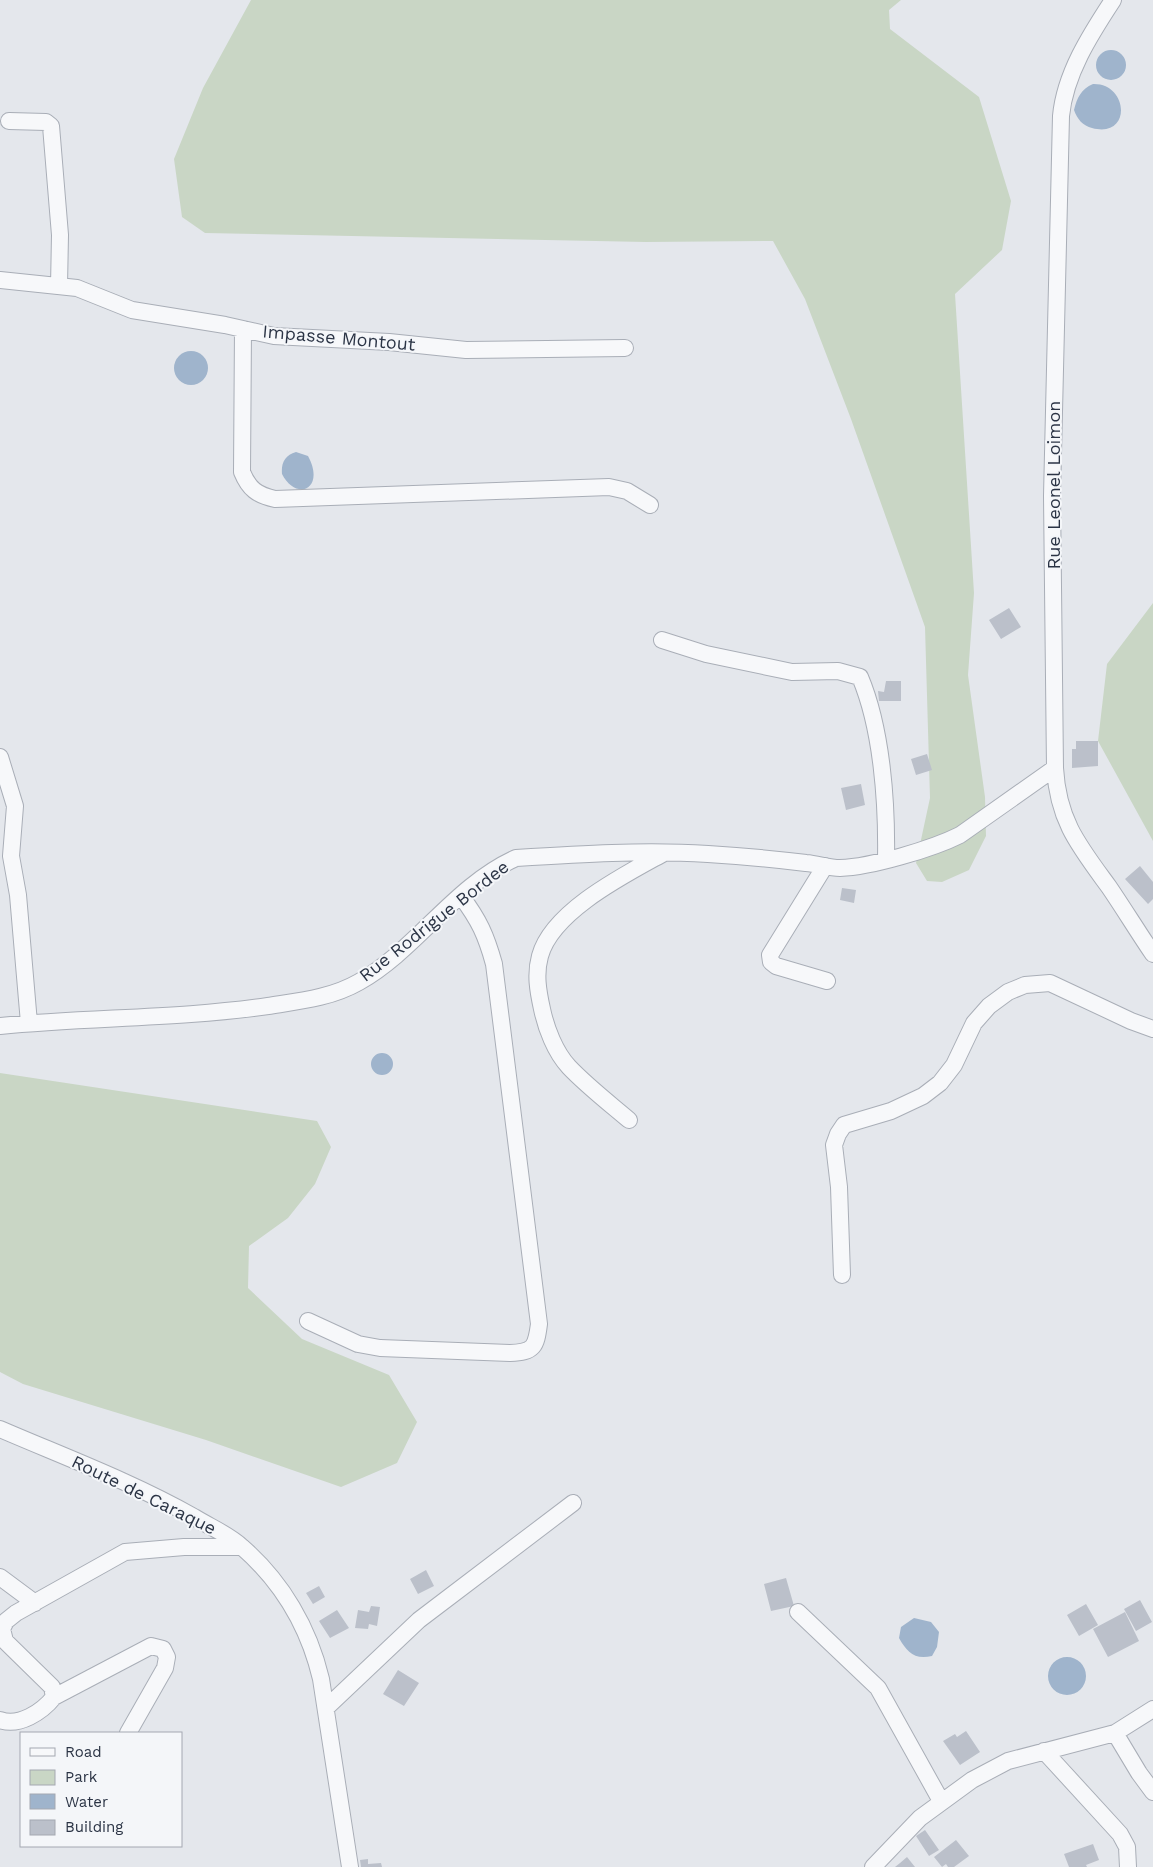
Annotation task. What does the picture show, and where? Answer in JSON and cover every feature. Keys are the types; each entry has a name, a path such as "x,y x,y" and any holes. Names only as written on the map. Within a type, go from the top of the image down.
{"street":[{"name":"Rue Leonel Loimon","path":"1113,0 1075,64 1063,94 1061,116 1052,496 1055,768 1056,789 1067,826 1084,856 1109,888 1153,954"},
{"path":"8,121 46,122 51,126 60,234 59,286"},
{"name":"Impasse Montout","path":"0,280 77,288 132,310 274,336 389,342 466,350 625,348"},
{"path":"243,329 242,472 246,484 254,492 264,497 274,499 373,497 609,487 626,491 650,504"},
{"path":"662,640 706,654 792,672 838,671 860,677 873,714 887,823 886,859"},
{"path":"0,756 15,806 11,856 18,895 29,1023"},
{"name":"Rue Rodrigue Bordee","path":"0,1026 228,1012 316,999 340,992 376,972 460,896 501,864 516,858 619,852 664,852 760,858 825,866 854,867 948,841 960,835 1055,768"},
{"path":"630,1120 568,1066 559,1054 544,1020 537,978 540,955 557,926 605,885 664,852"},
{"path":"825,866 770,955 771,962 776,966 827,981"},
{"path":"308,1321 358,1344 380,1348 510,1354 523,1353 532,1349 537,1342 539,1324 494,964 486,934 479,919 460,896"},
{"path":"842,1275 839,1187 834,1145 838,1134 844,1126 891,1111 923,1096 940,1083 954,1065 974,1024 989,1006 1008,992 1025,985 1050,983 1131,1021 1153,1029"},
{"name":"Route de Caraque","path":"0,1429 159,1498 221,1531 242,1547 289,1600 306,1632 316,1657 326,1708 350,1867"},
{"path":"326,1708 419,1620 573,1502"},
{"path":"54,1697 52,1687 5,1641 2,1629 6,1621 125,1552 184,1547 242,1547"},
{"path":"0,1577 35,1603"},
{"path":"798,1612 878,1688 941,1800"},
{"path":"0,1720 8,1723 16,1722 46,1707 54,1697 151,1646 163,1649 167,1657 165,1668 129,1732"},
{"path":"873,1867 920,1818 941,1800 990,1769 1008,1761 1115,1733 1153,1709"},
{"path":"1115,1733 1138,1773 1153,1792"},
{"path":"1044,1751 1120,1834 1128,1847 1128,1867"}],"green space":[{"path":"251,0 901,0 889,10 890,29 979,97 1011,201 1002,250 955,294 974,593 968,675 985,797 986,836 969,870 942,882 927,881 916,863 930,798 925,627 851,419 805,299 773,241 646,242 205,233 182,217 174,159 203,88"},
{"path":"1153,603 1153,841 1098,741 1107,664"},
{"path":"0,1073 317,1121 331,1147 315,1184 288,1218 249,1246 248,1288 302,1339 389,1375 417,1422 397,1463 341,1487 206,1440 23,1384 0,1372"}],"water":[{"path":"1111,50 1117,51 1125,59 1125,71 1117,79 1111,80 1105,79 1097,71 1096,65 1097,59 1105,51"},
{"path":"1093,84 1105,86 1114,92 1119,100 1121,110 1119,119 1114,126 1105,129 1086,126 1074,110 1080,94 1085,88"},
{"path":"191,351 198,352 203,356 207,361 207,375 203,380 198,384 191,385 184,384 179,380 175,375 174,368 175,361 179,356 184,352"},
{"path":"296,452 308,456 313,467 314,477 307,488 294,488 282,474 284,460"},
{"path":"382,1053 390,1056 393,1064 390,1072 382,1075 374,1072 371,1064 374,1056"},
{"path":"914,1618 931,1622 939,1632 937,1647 932,1656 920,1657 912,1654 899,1638 901,1627"},
{"path":"1067,1657 1080,1663 1086,1676 1080,1689 1067,1695 1054,1689 1048,1676 1054,1663"}],"building":[{"path":"1009,608 1021,627 1001,639 989,620"},
{"path":"886,681 901,681 901,701 879,701 878,691 884,692"},
{"path":"1076,741 1098,741 1098,766 1072,768 1072,749 1076,749"},
{"path":"927,754 932,770 916,775 911,759"},
{"path":"861,784 865,805 846,810 841,788"},
{"path":"1140,866 1153,882 1153,899 1148,904 1125,879"},
{"path":"842,888 856,890 854,903 840,900"},
{"path":"426,1570 434,1586 418,1594 410,1579"},
{"path":"786,1578 794,1606 771,1611 764,1584"},
{"path":"319,1586 325,1597 313,1604 306,1593"},
{"path":"1140,1600 1152,1622 1136,1631 1124,1609"},
{"path":"1086,1604 1098,1625 1079,1636 1067,1615"},
{"path":"371,1606 380,1607 377,1626 369,1624 368,1629 355,1628 358,1610 369,1612"},
{"path":"337,1610 349,1628 330,1638 319,1621"},
{"path":"1125,1612 1139,1641 1108,1657 1093,1629"},
{"path":"398,1670 419,1683 404,1706 383,1694"},
{"path":"966,1731 980,1752 960,1765 943,1741 955,1734 957,1737"},
{"path":"925,1830 939,1850 929,1856 916,1836"},
{"path":"956,1840 969,1856 954,1867 948,1867 946,1864 942,1867 934,1857"},
{"path":"1093,1844 1099,1860 1086,1865 1087,1867 1069,1867 1064,1854"},
{"path":"907,1857 915,1867 895,1867 900,1863"},
{"path":"368,1859 368,1864 381,1863 382,1867 361,1867 360,1860"}]}
